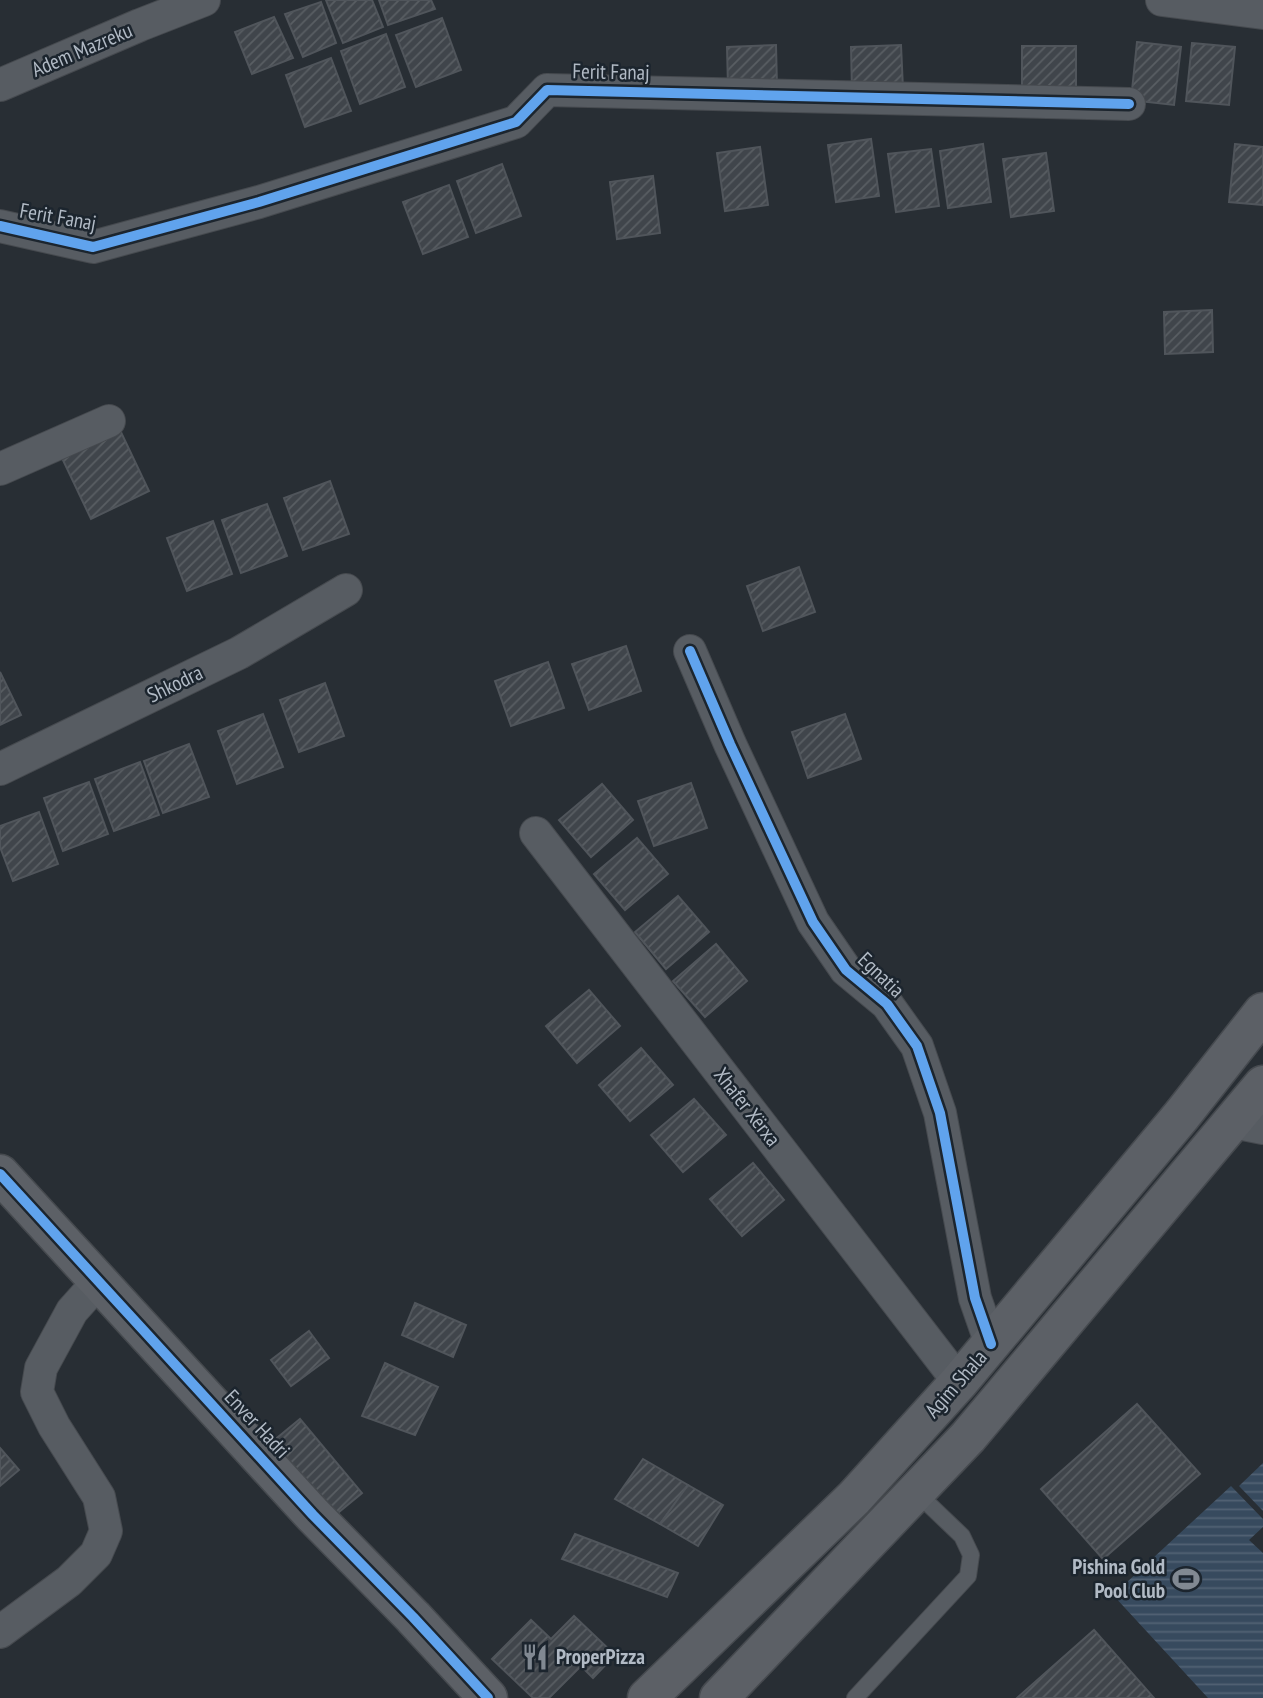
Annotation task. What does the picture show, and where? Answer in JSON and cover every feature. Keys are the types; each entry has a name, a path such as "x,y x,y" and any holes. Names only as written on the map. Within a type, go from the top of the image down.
{"main road":[{"name":"Agim Shala","path":"647,1698 854,1498 959,1382 1182,1115 1263,1012"},
{"path":"719,1698 968,1437 1248,1125 1263,1085"},
{"name":"Enver Hadri","path":"1,1178 313,1515 488,1698"}],"street":[{"name":"Adem Mazreku","path":"0,85 204,0"},
{"path":"1162,0 1263,13"},
{"name":"Ferit Fanaj","path":"0,226 93,247 259,202 516,122 547,90 1129,104"},
{"path":"0,469 109,421"},
{"name":"Shkodra","path":"0,769 239,653 346,590"},
{"name":"Egnatia","path":"691,651 730,744 813,922 846,970 887,1004 917,1046 940,1113 975,1298 991,1344"},
{"name":"Xhafer Xërxa","path":"536,833 959,1382"},
{"path":"0,1632 69,1581 96,1554 106,1531 99,1497 54,1426 37,1392 41,1368 72,1311 98,1282"}],"lane":[{"path":"855,1698 968,1576 971,1555 962,1536 916,1492"}],"water":[{"path":"1263,1463 1263,1511 1239,1486"},
{"name":"Pishina Gold Pool Club","path":"1231,1486 1263,1519 1263,1527 1249,1540 1263,1553 1263,1698 1208,1698 1113,1595"}],"building":[{"path":"326,0 372,0 383,27 343,43"},
{"path":"379,0 431,0 435,9 388,25"},
{"path":"321,2 336,43 303,57 285,14"},
{"path":"274,17 293,58 252,74 235,32"},
{"path":"442,18 461,70 416,87 396,35"},
{"path":"386,34 405,87 360,104 341,51"},
{"path":"1137,42 1181,47 1174,105 1131,100"},
{"path":"1192,43 1235,47 1229,105 1186,101"},
{"path":"776,45 777,86 728,87 727,47"},
{"path":"901,45 903,89 852,91 851,47"},
{"path":"1022,46 1076,46 1076,95 1022,95"},
{"path":"331,58 351,111 305,127 286,75"},
{"path":"871,139 879,196 836,202 828,145"},
{"path":"983,144 991,202 948,208 940,151"},
{"path":"1235,144 1263,147 1263,205 1229,202"},
{"path":"760,147 768,205 725,211 717,153"},
{"path":"931,149 939,206 896,212 888,154"},
{"path":"1046,153 1054,211 1011,217 1003,159"},
{"path":"502,164 521,216 476,233 457,181"},
{"path":"653,176 660,233 617,239 610,182"},
{"path":"449,185 468,237 423,254 403,202"},
{"path":"1212,310 1213,352 1165,354 1164,312"},
{"path":"119,428 149,491 91,519 61,456"},
{"path":"330,481 349,534 303,550 284,498"},
{"path":"267,504 287,556 241,573 222,520"},
{"path":"213,521 232,574 187,591 167,538"},
{"path":"799,567 815,612 763,631 747,586"},
{"path":"626,646 641,691 589,710 572,664"},
{"path":"548,662 564,708 511,726 495,681"},
{"path":"0,672 21,715 0,725"},
{"path":"325,683 344,736 299,752 280,700"},
{"path":"263,714 283,767 237,784 218,731"},
{"path":"845,714 861,759 808,778 792,732"},
{"path":"189,744 209,797 163,813 144,761"},
{"path":"140,762 159,815 114,831 95,779"},
{"path":"89,782 108,834 63,851 44,798"},
{"path":"691,783 707,828 654,846 638,801"},
{"path":"602,784 633,820 591,857 559,820"},
{"path":"39,812 58,864 13,881 0,847 0,826"},
{"path":"637,838 668,874 625,910 594,874"},
{"path":"678,896 709,932 666,969 635,932"},
{"path":"716,944 747,981 705,1017 673,981"},
{"path":"589,990 620,1026 577,1063 546,1026"},
{"path":"641,1048 673,1085 630,1121 599,1085"},
{"path":"694,1099 726,1135 683,1172 651,1135"},
{"path":"753,1163 784,1200 742,1236 710,1199"},
{"path":"415,1303 466,1325 453,1357 402,1335"},
{"path":"309,1331 329,1358 291,1386 271,1360"},
{"path":"385,1363 438,1387 415,1435 362,1416"},
{"path":"1137,1404 1200,1474 1103,1559 1041,1489"},
{"path":"300,1419 362,1493 328,1521 266,1447"},
{"path":"0,1448 19,1470 0,1486"},
{"path":"643,1459 688,1485 660,1524 615,1499"},
{"path":"688,1485 723,1505 698,1546 660,1524"},
{"path":"575,1534 678,1573 667,1597 562,1559"},
{"path":"574,1616 615,1655 593,1678 581,1666 549,1698 533,1698 492,1659 531,1620 551,1639"},
{"path":"1094,1630 1154,1698 1017,1698"}],"cycle path":[{"path":"0,226 93,247 259,202 516,122 547,90 1129,104"},
{"path":"690,651 813,922 846,970 887,1004 917,1046 940,1113 975,1298 991,1344"},
{"path":"0,1174 313,1515 488,1698"}],"place":[{"name":"Pishina Gold Pool Club","path":"1186,1579"},
{"name":"ProperPizza","path":"535,1657"}]}
